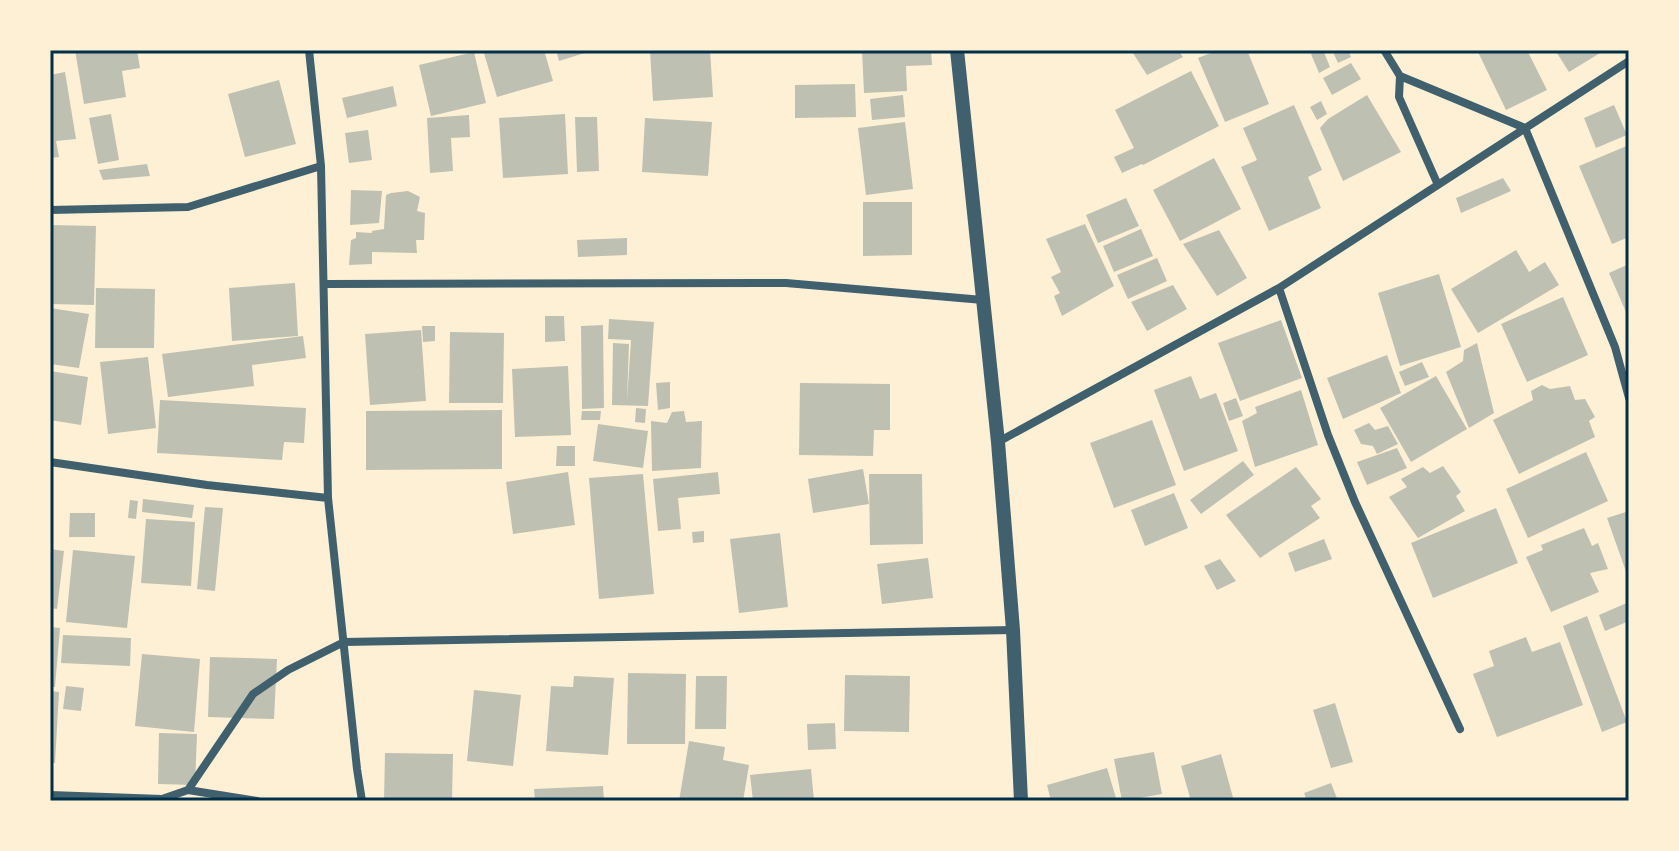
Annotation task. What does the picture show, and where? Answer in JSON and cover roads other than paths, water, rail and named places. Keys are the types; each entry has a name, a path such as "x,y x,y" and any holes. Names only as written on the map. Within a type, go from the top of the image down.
{"street":[{"path":"309,50 321,166 328,498 362,801"},
{"path":"957,50 998,442 1013,630 1021,801"},
{"path":"1384,50 1400,76 1399,97 1438,185"},
{"path":"998,442 1279,288 1629,61"},
{"path":"1400,76 1525,128 1615,347 1629,398"},
{"path":"50,210 188,207 321,166"},
{"path":"324,284 786,283 983,300"},
{"path":"1279,288 1328,435 1355,502 1460,729"},
{"path":"50,462 207,485 328,498"},
{"path":"188,790 253,694 288,670 344,642 1013,630"},
{"path":"50,795 162,799 188,790 257,801"}]}
